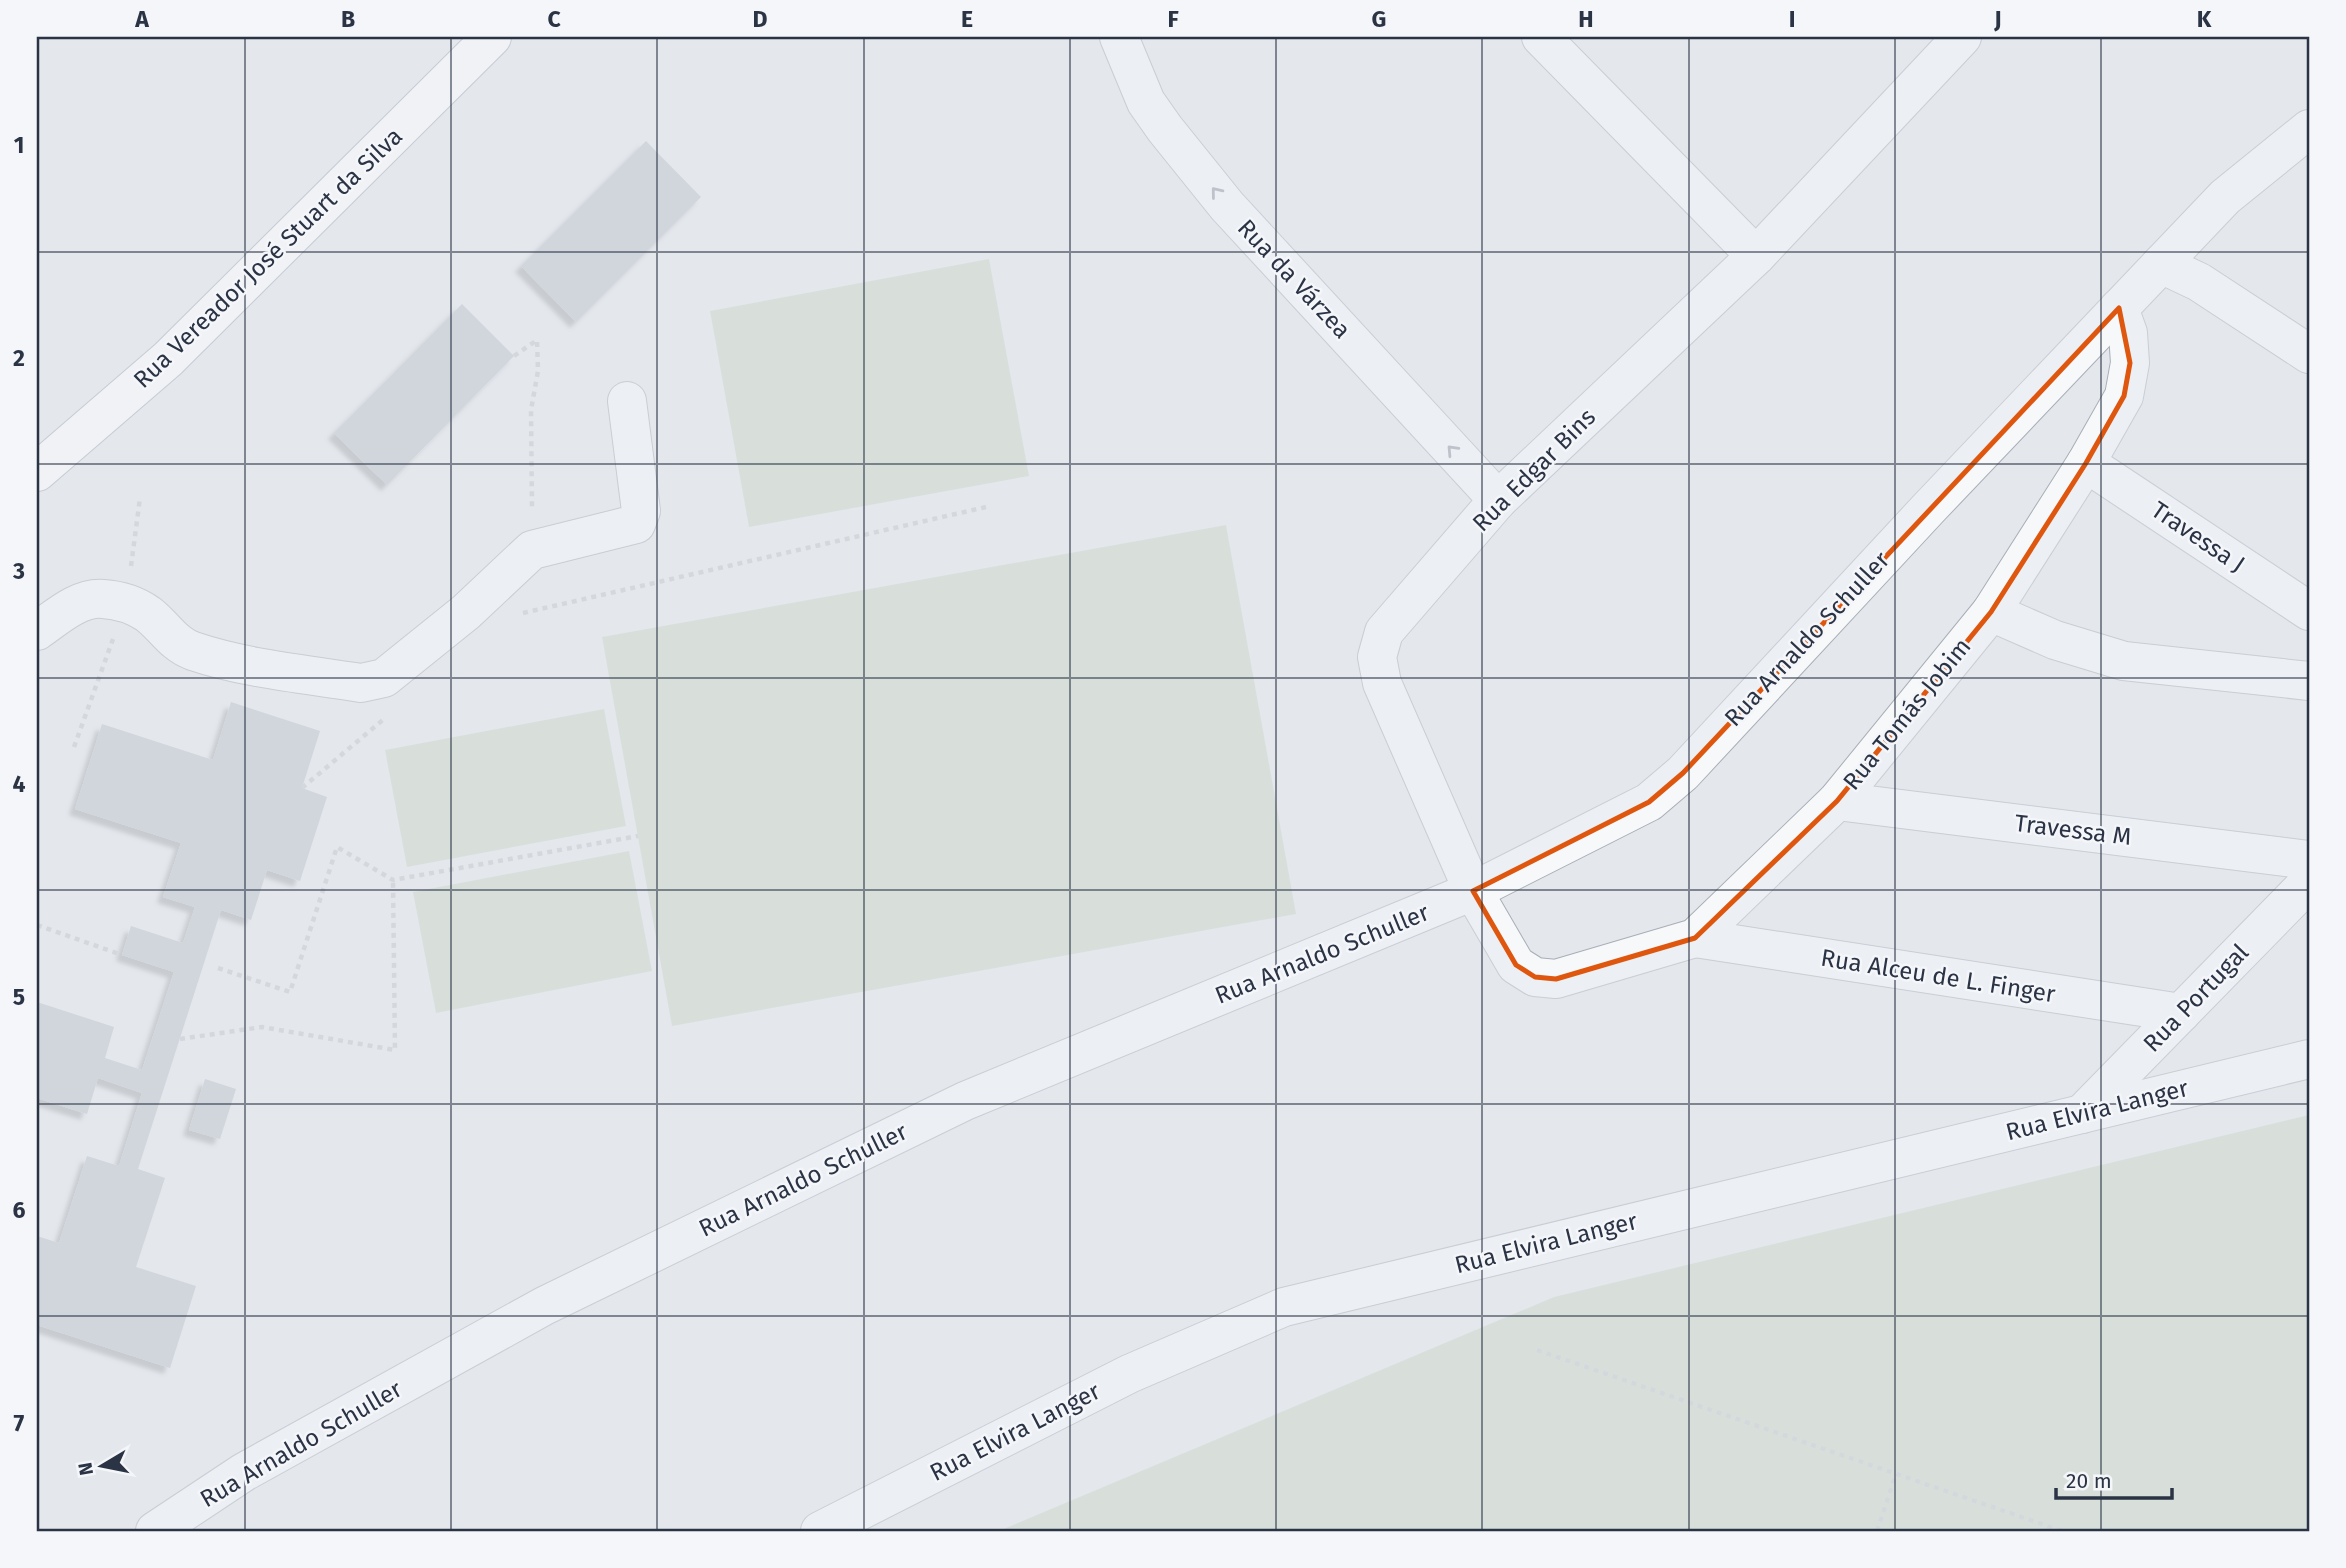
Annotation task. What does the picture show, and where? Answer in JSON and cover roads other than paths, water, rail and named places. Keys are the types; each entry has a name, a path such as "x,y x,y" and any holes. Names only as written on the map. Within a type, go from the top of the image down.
{"main road":[{"name":"Rua Vereador José Stuart da Silva","path":"37,472 168,359 492,37"}],"street":[{"name":"Rua da Várzea","path":"1119,37 1146,102 1227,206 1498,500"},
{"path":"1541,37 1755,256"},
{"name":"Rua Edgar Bins","path":"1535,977 1516,965 1473,891 1382,683 1377,657 1384,632 1498,500 1755,256 1962,37"},
{"name":"Rua Arnaldo Schuller","path":"155,1531 244,1472 544,1307 953,1107 1473,891 1649,802 1683,773 1928,509 2225,197 2309,129"},
{"path":"2161,264 2199,282 2309,354"},
{"name":"Rua Tomás Jobim","path":"1535,977 1556,979 1695,938 1837,801 1991,612 2086,463 2124,396 2130,363 2128,333 2119,308"},
{"path":"37,631 76,604 100,598 127,603 148,615 167,636 190,650 223,660 361,683 384,678 466,612 532,550 636,524 642,511 627,401"},
{"name":"Travessa J","path":"2086,463 2309,611"},
{"path":"1991,612 2055,640 2124,661 2309,681"},
{"name":"Travessa M","path":"1837,801 2309,860"},
{"name":"Rua Portugal","path":"2082,1114 2309,882"},
{"name":"Rua Alceu de L. Finger","path":"1695,938 2181,1013"},
{"name":"Rua Elvira Langer","path":"820,1531 1129,1374 1283,1307 2309,1059"}]}
